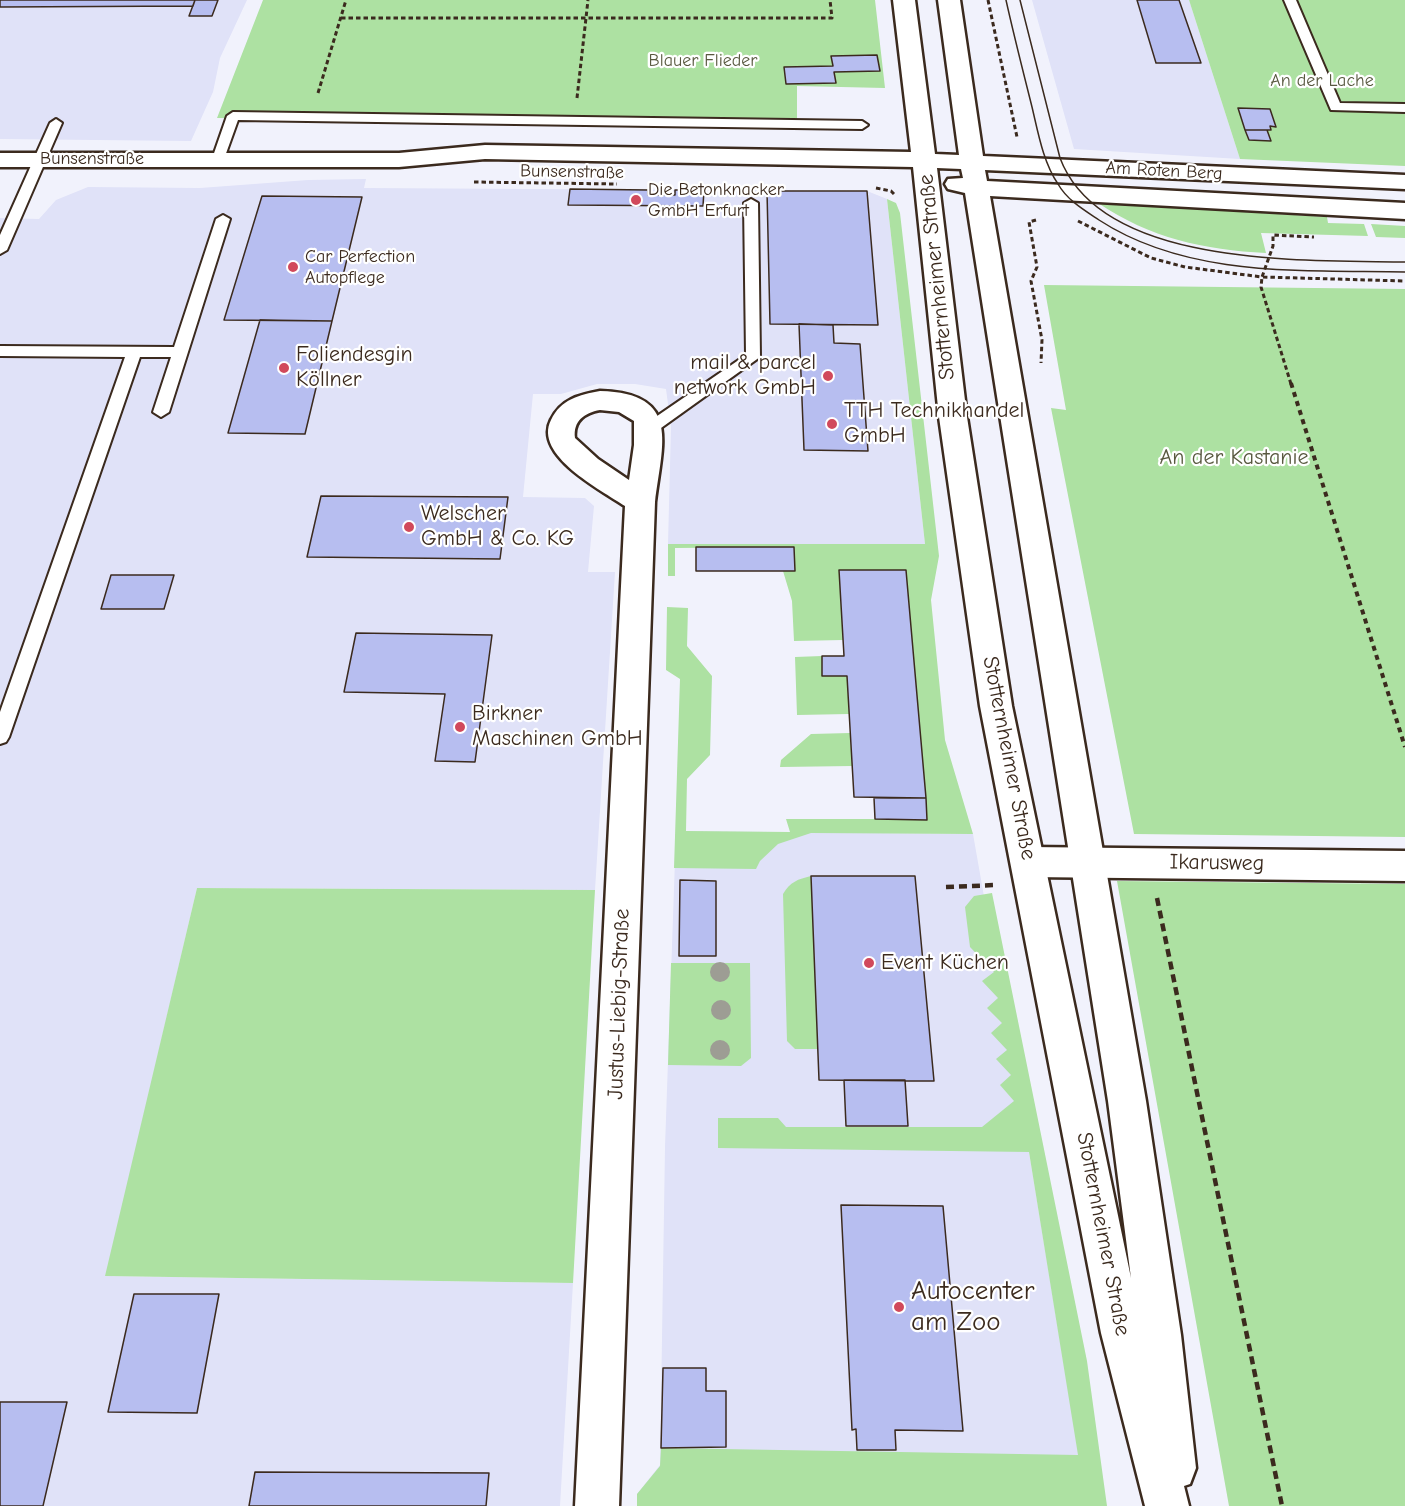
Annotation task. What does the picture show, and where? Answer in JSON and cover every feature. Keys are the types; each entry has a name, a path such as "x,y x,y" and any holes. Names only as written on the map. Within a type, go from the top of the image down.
{"main road":[{"name":"Stotternheimer Straße","path":"904,0 953,417 996,706 1016,873 1049,975 1122,1333 1167,1506"},
{"name":"Stotternheimer Straße","path":"949,0 974,175 1127,1101 1161,1335 1178,1506"},
{"name":"Bunsenstraße","path":"0,159 399,160 440,170 841,175 925,170"},
{"name":"Am Roten Berg","path":"925,170 1405,212"},
{"name":"Am Roten Berg","path":"974,175 1405,182"},
{"path":"640,502 572,453 562,443 560,432 563,421 570,410 592,401 607,400 634,408 645,416 649,429"},
{"name":"Justus-Liebig-Straße","path":"597,1506 640,502 649,429"},
{"name":"Ikarusweg","path":"1016,873 1088,862 1405,866"}],"lane":[{"path":"1290,0 1335,107 1405,108"},
{"path":"219,159 233,116 862,125"},
{"path":"0,250 56,123"},
{"path":"649,429 753,357 751,203"},
{"path":"161,412 223,219"},
{"path":"0,351 180,352"},
{"path":"0,737 134,352"}],"path":[{"path":"315,103 345,0"},
{"path":"576,106 588,0"},
{"path":"341,18 832,18 830,0"},
{"path":"988,0 1018,139"},
{"path":"1068,217 1150,258 1185,267 1262,277 1405,282"},
{"path":"1317,237 1273,235 1275,240 1270,258 1261,272 1261,287 1405,747"},
{"path":"1137,862 1156,892 1282,1506"},
{"path":"946,887 1016,873"}],"shaded area":[{"path":"0,0 247,0 220,58 213,92 191,141 0,139"},
{"path":"1032,0 1189,0 1240,159 1074,149"},
{"path":"366,179 364,188 867,191 887,199 925,544 668,544 671,427 666,389 635,384 597,384 561,394 533,394 523,497 585,498 594,506 588,572 615,572 595,890 197,888 106,1276 573,1283 560,1506 0,1506 0,218 39,219 56,200 88,187 200,188 308,180"},
{"path":"676,831 973,834 1029,1152 1087,1506 637,1506 637,1494 660,1465 665,1147"}],"green space":[{"name":"Blauer Flieder","path":"263,0 875,0 885,88 797,86 797,124 217,118"},
{"name":"An der Lache","path":"1189,0 1405,0 1405,166 1240,159"},
{"path":"887,199 896,203 900,213 939,556 931,600 945,740 973,834 811,833 778,844 760,861 756,869 674,868 680,679 666,670 667,607 688,608 687,646 712,676 710,755 687,779 686,831 790,832 786,819 927,819 905,570 839,570 843,640 794,641 792,601 783,571 795,571 794,547 675,548 675,576 668,576 668,544 925,544"},
{"path":"1098,203 1327,217 1328,223 1364,224 1368,236 1261,233 1266,253 1221,249 1178,240 1158,233 1137,225"},
{"path":"1371,224 1405,226 1405,238 1376,237"},
{"name":"An der Kastanie","path":"1044,285 1405,289 1405,837 1134,834 1051,408 1066,410"},
{"path":"822,656 823,675 847,676 849,714 797,715 795,657"},
{"path":"850,733 852,766 780,767 781,760 811,734"},
{"path":"811,876 818,1049 795,1049 787,1041 783,894 795,882"},
{"path":"1117,881 1405,884 1405,1506 1229,1506"},
{"path":"197,888 595,890 573,1283 105,1276"},
{"path":"992,893 1087,1361 1107,1506 637,1506 637,1494 660,1466 661,1448 1078,1455 1029,1152 718,1148 718,1118 778,1118 786,1127 982,1127 1014,1101 1000,1085 1011,1075 996,1059 1007,1050 991,1033 1002,1023 987,1008 998,998 982,981 994,972 970,947 965,907 974,896"},
{"path":"671,963 750,963 751,1058 741,1066 668,1065"}],"building":[{"path":"0,0 195,0 193,6 0,7"},
{"path":"195,0 218,0 212,16 189,16"},
{"path":"1137,0 1179,0 1201,63 1156,63"},
{"path":"877,55 880,71 834,72 836,83 786,84 784,67 833,66 831,56"},
{"path":"1238,108 1270,109 1276,127 1270,126 1271,130 1245,130"},
{"path":"1245,130 1267,130 1271,141 1249,140"},
{"name":"Die Betonknacker GmbH Erfurt","path":"570,189 648,190 648,195 675,195 675,190 704,190 703,206 568,205"},
{"path":"767,191 867,191 878,325 770,324"},
{"name":"Car Perfection Autopflege","path":"262,196 362,197 332,321 224,320"},
{"name":"Foliendesgin Köllner","path":"260,320 332,321 305,434 228,433"},
{"path":"799,324 833,325 834,343 860,344 868,451 804,450"},
{"name":"Welscher GmbH & Co. KG","path":"321,496 508,497 500,559 307,557"},
{"path":"696,547 794,547 795,571 696,571"},
{"path":"839,570 906,570 926,798 854,797 847,676 822,676 822,656 844,656"},
{"path":"111,575 174,575 164,609 101,609"},
{"name":"Birkner Maschinen GmbH","path":"356,633 492,635 475,762 435,761 445,694 344,692"},
{"path":"874,798 926,798 927,820 875,819"},
{"name":"Event Küchen","path":"811,876 915,876 934,1081 819,1080"},
{"path":"680,880 716,881 716,956 679,956"},
{"path":"844,1080 905,1080 908,1126 846,1126"},
{"name":"Autocenter am Zoo","path":"841,1205 943,1206 963,1431 895,1430 896,1450 857,1450 856,1429 852,1430"},
{"path":"134,1294 219,1294 197,1413 108,1412"},
{"path":"663,1368 706,1368 706,1391 726,1391 726,1447 661,1448"},
{"path":"0,1402 67,1402 43,1506 0,1506"},
{"path":"255,1472 489,1473 486,1506 249,1506"}],"tram line":[{"path":"1006,0 1048,166 1066,195 1099,220 1134,239 1170,252 1208,261 1287,270 1405,272"},
{"path":"1020,0 1060,158 1083,194 1118,221 1162,239 1212,251 1316,261 1405,262"}],"place":[{"name":"Die Betonknacker GmbH Erfurt","path":"636,200"},
{"name":"Car Perfection Autopflege","path":"293,267"},
{"name":"Foliendesgin Köllner","path":"284,368"},
{"name":"mail & parcel network GmbH","path":"828,376"},
{"name":"TTH Technikhandel GmbH","path":"832,424"},
{"name":"Welscher GmbH & Co. KG","path":"409,527"},
{"name":"Birkner Maschinen GmbH","path":"460,727"},
{"name":"Event Küchen","path":"869,963"},
{"name":"Autocenter am Zoo","path":"899,1307"}]}
